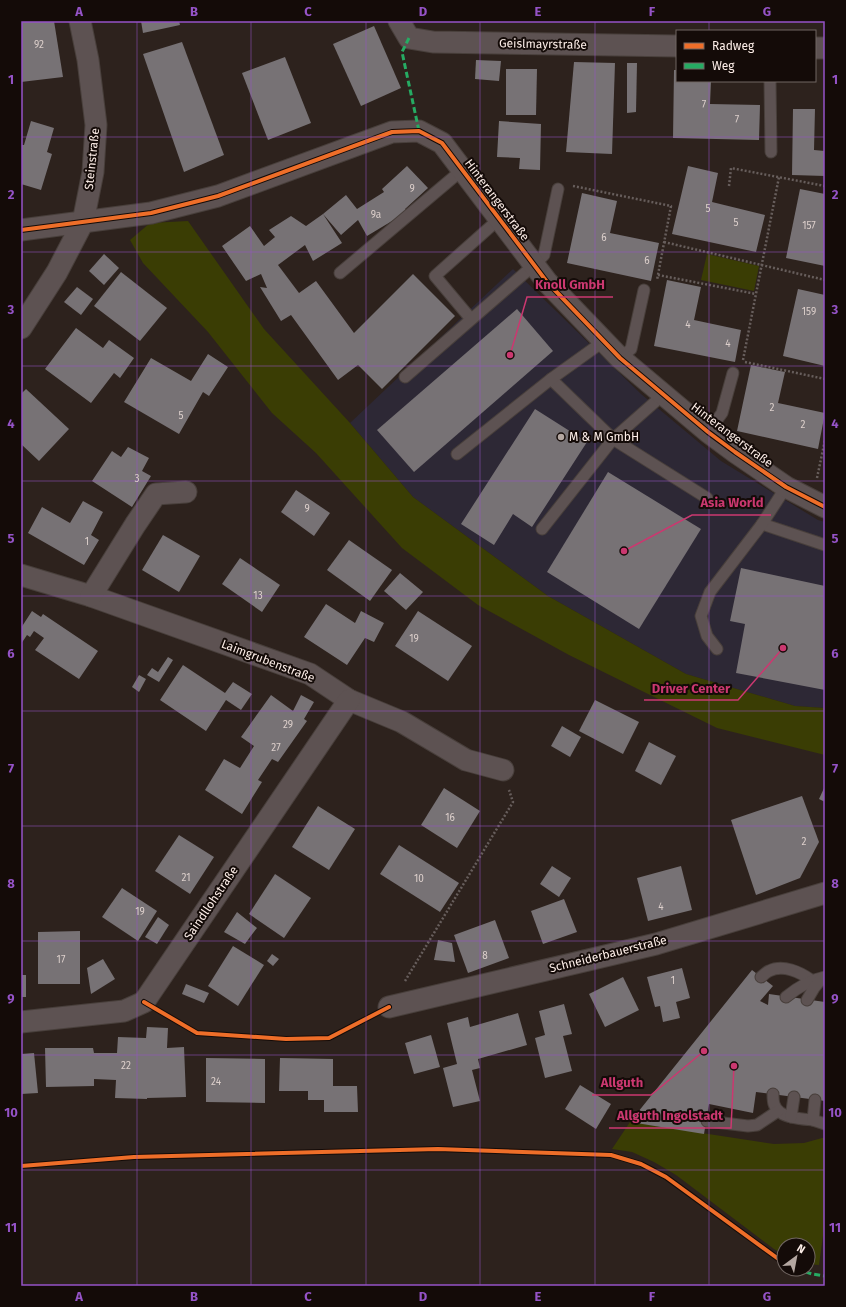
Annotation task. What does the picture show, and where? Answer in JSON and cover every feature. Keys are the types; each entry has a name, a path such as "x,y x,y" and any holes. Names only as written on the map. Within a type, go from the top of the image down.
{"street":[{"name":"Steinstraße","path":"21,328 57,272 83,222 93,172 96,125 88,60 80,21"},
{"name":"Geislmayrstraße","path":"404,29 433,42 676,46"},
{"name":"Hinterangerstraße","path":"21,230 150,213 218,196 392,132 419,131 442,143 547,282 620,358 734,452 786,487 819,504"},
{"path":"91,596 134,525 156,494 186,492"},
{"name":"Laimgrubenstraße","path":"21,575 91,596 310,674 348,700 402,722 466,760 503,770"},
{"name":"Saindllohstraße","path":"21,1022 124,1011 144,1002 348,700"},
{"name":"Schneiderbauerstraße","path":"389,1007 656,944 825,893"}],"lane":[{"path":"770,82 771,152"},
{"path":"340,273 462,170"},
{"path":"405,377 544,255 558,188"},
{"path":"472,319 435,276 499,219"},
{"path":"620,358 631,349 644,290"},
{"path":"457,454 551,379 604,341"},
{"path":"708,432 722,413 733,373"},
{"path":"551,379 614,439 707,498"},
{"path":"542,529 614,439 664,394"},
{"path":"717,649 706,636 701,616 710,592 762,524 786,487"},
{"path":"762,524 825,545"},
{"path":"762,977 769,971 781,969 792,970 820,979"},
{"path":"786,997 796,988 820,979"},
{"path":"807,1000 820,979"},
{"path":"773,1094 774,1103 778,1111 791,1117 813,1120 825,1124"},
{"path":"791,1117 794,1097"},
{"path":"813,1120 815,1100"},
{"path":"706,1121 748,1126 757,1125 778,1111"}],"path":[{"path":"729,186 731,168 825,186"},
{"path":"778,177 743,362 825,379"},
{"path":"558,188 570,185 671,206 657,280 644,290"},
{"path":"664,242 825,280"},
{"path":"658,275 756,294"},
{"path":"819,504 825,440"},
{"path":"389,1007 512,802 503,770"}],"shaded area":[{"path":"188,221 264,329 350,423 413,497 548,596 686,674 795,706 825,708 825,755 717,728 569,655 478,605 402,548 316,453 272,413 208,332 143,263 130,240 150,223"},
{"path":"707,254 759,266 754,291 701,280"},
{"path":"513,269 641,394 721,461 818,520 825,522 825,708 795,706 686,674 548,596 413,497 350,423"},
{"path":"630,1122 774,1144 804,1143 825,1138 825,1221 819,1265 816,1265 816,1237 776,1237 776,1250 676,1175 654,1162 632,1152 612,1149"}],"building":[{"path":"21,21 54,21 63,77 21,82"},
{"path":"141,21 179,21 180,25 143,33"},
{"path":"374,26 401,88 361,106 333,44"},
{"path":"182,42 224,155 184,172 143,54"},
{"path":"285,57 311,123 268,140 242,73"},
{"path":"476,60 501,61 499,81 475,79"},
{"path":"574,62 615,63 612,154 566,152"},
{"path":"627,63 637,63 636,112 627,113"},
{"path":"506,69 537,69 536,115 506,115"},
{"path":"674,70 676,70 676,82 711,82 710,104 760,105 759,140 673,138"},
{"path":"793,109 815,109 814,150 825,151 825,176 792,175"},
{"path":"31,121 54,128 47,152 52,154 41,190 21,184 21,145 24,145"},
{"path":"499,121 541,124 540,170 519,169 520,158 497,157"},
{"path":"407,166 428,188 405,209 407,212 367,236 358,220 341,235 323,214 346,195 357,209 384,192 382,189"},
{"path":"688,166 718,173 712,202 765,215 756,252 672,234"},
{"path":"800,189 825,194 825,266 786,258"},
{"path":"582,193 617,201 610,233 659,243 651,281 567,263"},
{"path":"323,214 342,243 313,261 305,245 278,265 299,293 316,281 354,333 413,274 455,316 382,389 358,365 338,380 291,315 281,321 260,287 267,288 261,274 246,281 222,246 250,226 264,246 275,237 269,230 291,216 306,226"},
{"path":"104,254 119,268 104,285 89,271"},
{"path":"121,272 167,308 140,341 94,306"},
{"path":"667,280 701,287 694,320 741,330 735,362 654,346"},
{"path":"77,287 93,299 81,315 64,302"},
{"path":"798,289 825,295 825,366 783,356"},
{"path":"517,309 553,351 414,472 377,430"},
{"path":"76,328 103,348 109,340 134,358 120,378 114,373 91,403 45,369"},
{"path":"208,354 228,367 209,396 203,392 179,434 124,402 151,358 191,381"},
{"path":"751,365 785,372 778,403 825,413 818,449 737,431"},
{"path":"26,389 69,429 39,461 21,444 21,394"},
{"path":"535,409 587,442 532,527 513,514 494,545 461,524"},
{"path":"128,447 149,458 142,471 151,476 132,507 92,481 112,451 121,457"},
{"path":"608,472 701,529 639,629 547,572"},
{"path":"296,490 330,513 314,536 281,512"},
{"path":"83,501 103,512 91,535 99,540 84,565 28,533 42,507 70,523"},
{"path":"163,535 200,556 179,592 142,570"},
{"path":"349,540 392,570 370,601 327,570"},
{"path":"240,558 280,585 262,612 222,584"},
{"path":"741,568 825,586 825,690 736,673 745,624 730,621"},
{"path":"400,573 423,592 406,610 384,591"},
{"path":"326,604 355,623 361,611 384,623 374,642 365,638 347,665 304,637"},
{"path":"32,611 41,617 43,614 98,651 79,679 35,650 44,638 34,631 30,637 27,635 21,644 21,628"},
{"path":"418,611 472,646 448,681 395,646"},
{"path":"168,657 173,660 159,682 147,675 152,668 158,672"},
{"path":"183,665 225,693 233,682 252,694 241,710 226,700 206,731 160,700"},
{"path":"139,675 146,679 139,692 132,687"},
{"path":"271,695 293,711 301,695 314,702 304,719 307,721 278,762 272,759 258,780 262,782 242,814 205,790 224,759 240,768 254,746 241,737"},
{"path":"595,700 639,722 623,754 579,731"},
{"path":"562,726 581,737 570,757 551,746"},
{"path":"649,742 676,756 661,785 635,771"},
{"path":"825,786 825,802 819,799"},
{"path":"444,788 480,811 457,848 421,825"},
{"path":"802,796 819,842 800,878 756,895 731,820"},
{"path":"318,806 355,829 329,870 292,847"},
{"path":"179,835 214,857 190,894 155,871"},
{"path":"399,845 459,883 440,912 380,874"},
{"path":"552,866 571,878 559,897 540,884"},
{"path":"681,866 692,910 648,921 637,878"},
{"path":"275,874 311,898 284,938 249,914"},
{"path":"122,888 157,911 138,941 102,917"},
{"path":"564,899 577,932 543,944 531,911"},
{"path":"237,912 257,928 245,944 224,932"},
{"path":"158,917 169,925 157,944 145,937"},
{"path":"495,920 509,958 468,973 454,935"},
{"path":"80,931 80,984 38,984 38,932"},
{"path":"438,940 452,943 455,962 434,960"},
{"path":"233,946 264,965 238,1006 208,986"},
{"path":"272,954 279,959 273,966 267,961"},
{"path":"103,959 115,979 91,994 87,968"},
{"path":"682,968 690,998 676,1002 680,1018 663,1022 660,1006 655,1007 647,977"},
{"path":"752,970 773,986 760,1001 768,1005 769,994 825,1002 825,1101 756,1092 753,1113 709,1104 704,1134 630,1122"},
{"path":"21,975 26,975 26,997 21,997"},
{"path":"623,977 639,1010 605,1027 589,994"},
{"path":"186,984 209,993 204,1003 182,994"},
{"path":"564,1004 572,1034 563,1036 572,1071 545,1078 535,1038 545,1035 539,1011"},
{"path":"518,1013 527,1045 478,1059 480,1068 472,1070 480,1101 453,1107 443,1068 457,1064 447,1023 468,1017 470,1027"},
{"path":"147,1027 168,1028 167,1048 184,1047 186,1097 147,1099 115,1098 116,1080 94,1079 94,1086 46,1087 45,1048 93,1048 94,1053 117,1053 118,1037 146,1038"},
{"path":"431,1035 440,1067 414,1074 405,1043"},
{"path":"34,1053 38,1093 21,1094 21,1054"},
{"path":"206,1058 265,1059 265,1103 206,1102"},
{"path":"280,1058 333,1059 333,1086 357,1086 358,1112 324,1112 324,1100 308,1100 308,1091 279,1091"},
{"path":"580,1085 611,1104 596,1129 565,1109"}],"marked path":[{"path":"409,38 402,52 419,131"},
{"path":"816,1275 825,1276"}],"cycle path":[{"path":"21,230 151,213 218,196 392,132 419,131 442,143 547,282 620,358 708,432 735,452 786,487 825,507"},
{"path":"144,1002 197,1033 286,1039 329,1038 389,1007"},
{"path":"21,1166 134,1157 438,1149 611,1155 641,1164 666,1177 776,1257"}],"place":[{"name":"Knoll GmbH","path":"510,355"},
{"name":"M & M GmbH","path":"561,437"},
{"name":"Asia World","path":"624,551"},
{"name":"Driver Center","path":"783,648"},
{"name":"Allguth","path":"704,1051"},
{"name":"Allguth Ingolstadt","path":"734,1066"}]}
